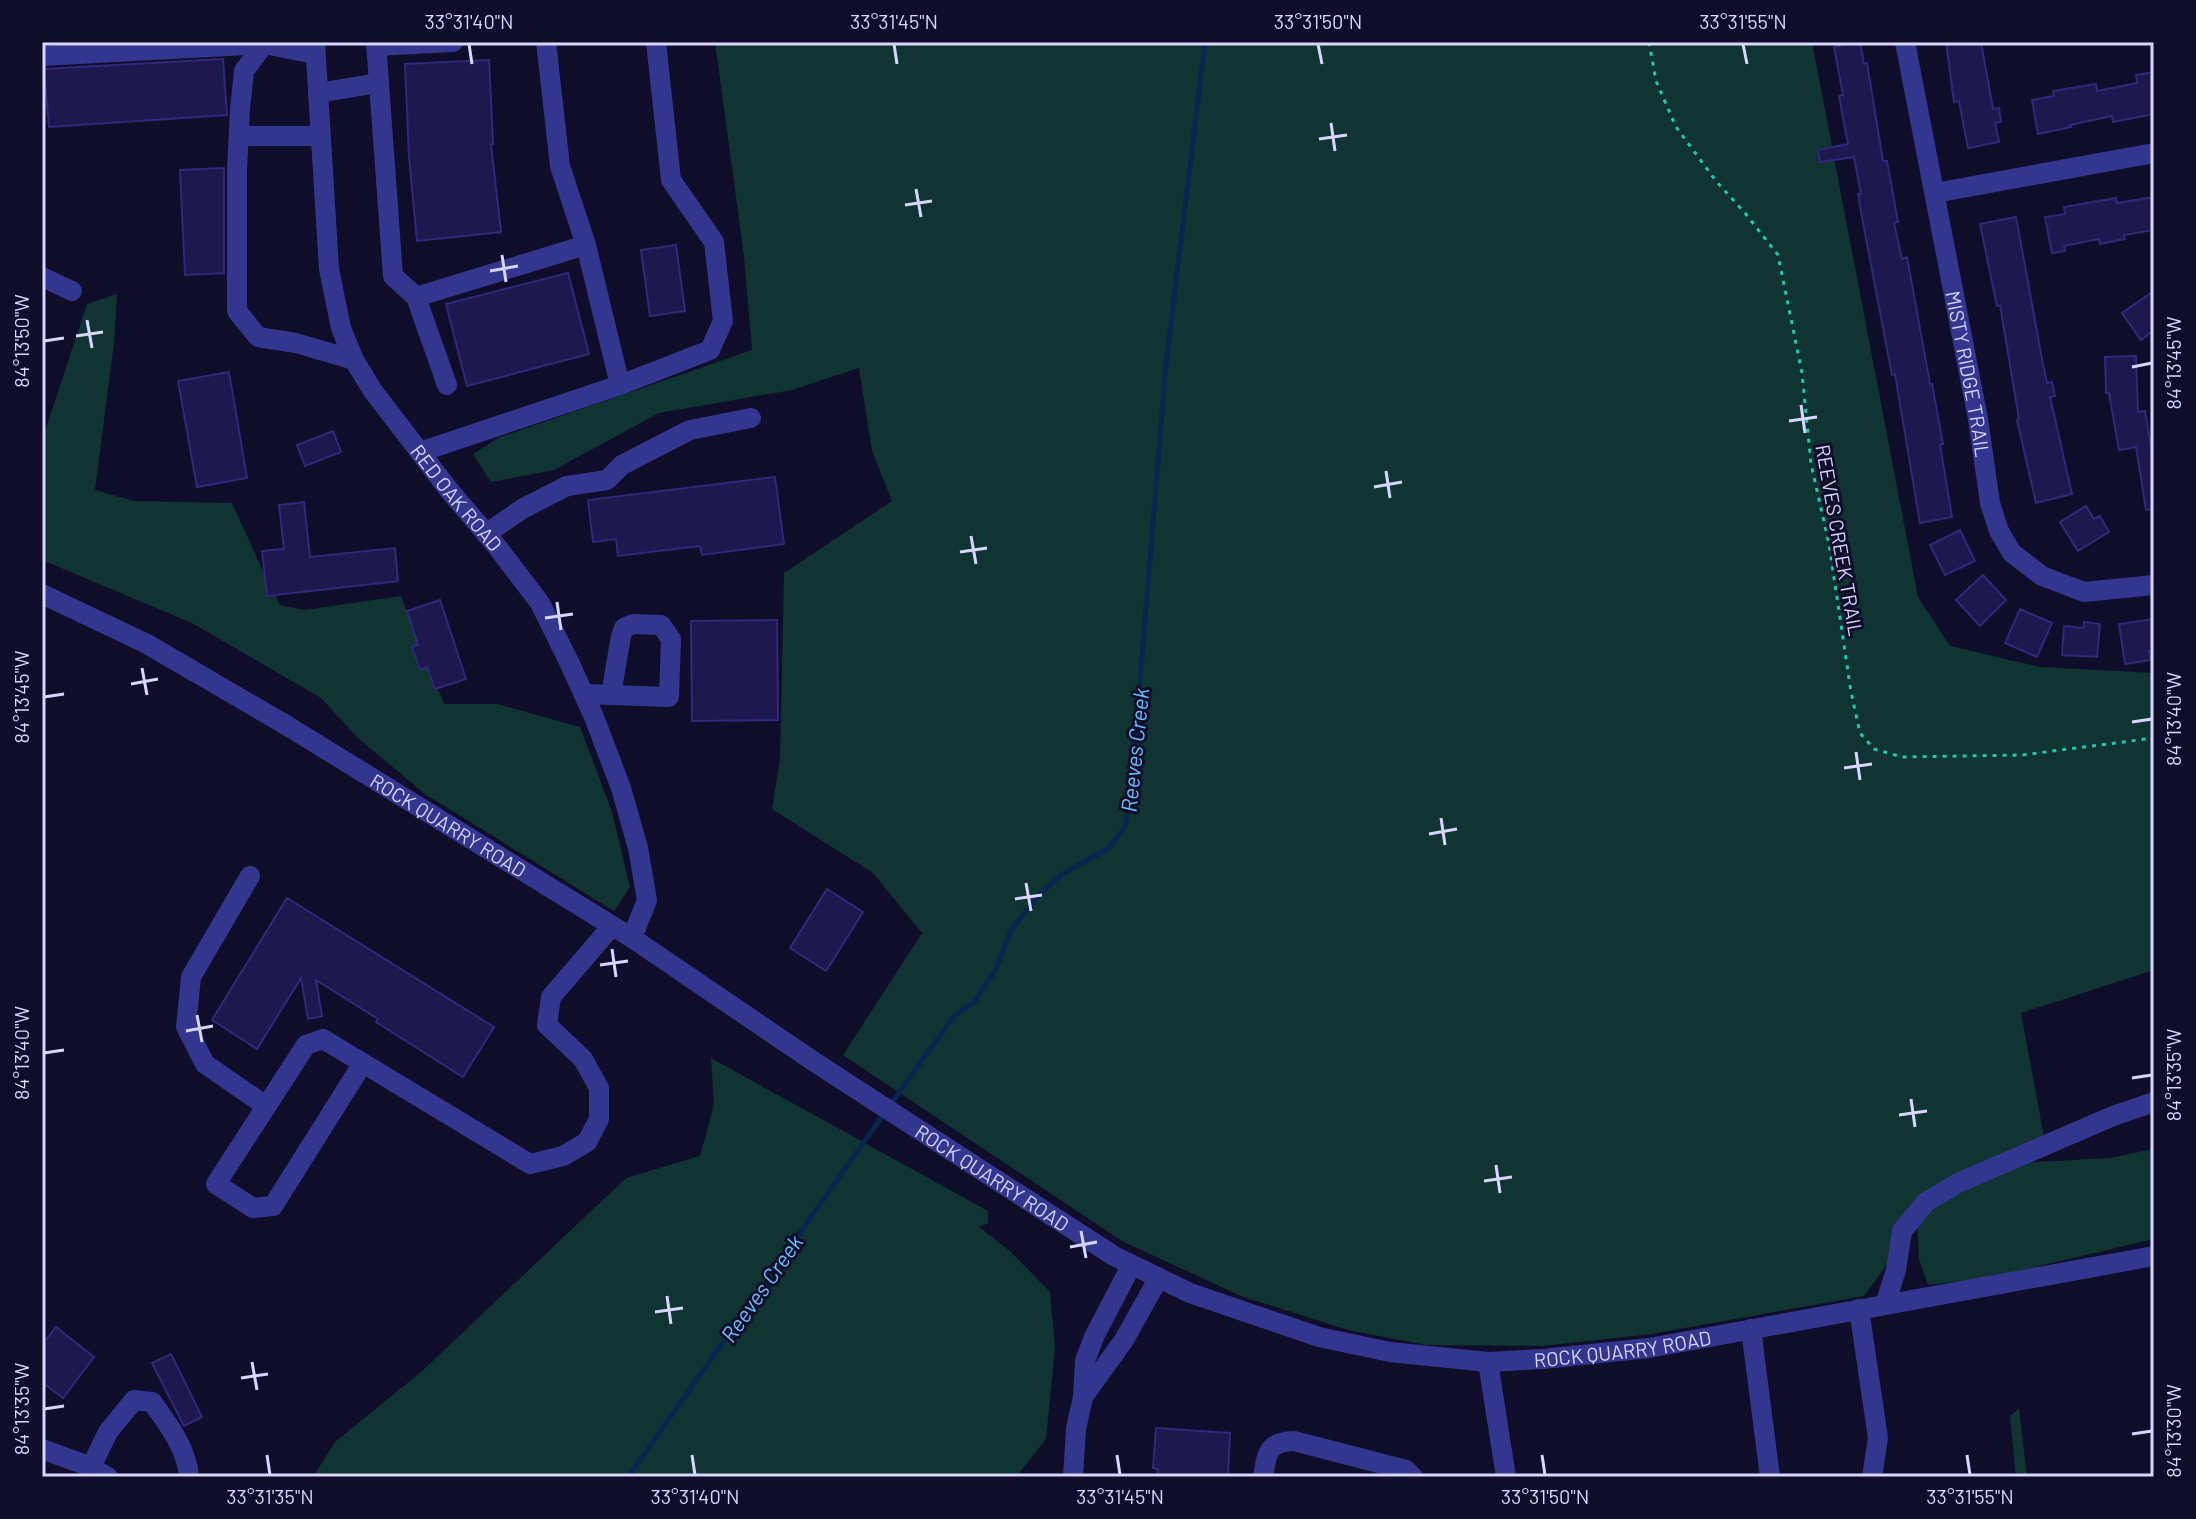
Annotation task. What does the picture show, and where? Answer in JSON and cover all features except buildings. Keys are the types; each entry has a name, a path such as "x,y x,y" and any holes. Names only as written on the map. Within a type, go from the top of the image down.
{"street":[{"path":"447,385 416,297 393,276 376,44 453,42"},
{"path":"546,42 560,166 586,245 620,385"},
{"path":"420,452 620,385 710,350 723,321 714,242 671,180 656,42"},
{"name":"MISTY RIDGE TRAIL","path":"1905,42 1978,419 1990,503 1999,531 2012,553 2042,576 2084,592 2154,585"},
{"path":"42,56 264,44 315,48"},
{"path":"264,44 244,71 239,136 237,311 258,337 296,343 354,360"},
{"name":"RED OAK ROAD","path":"315,48 329,269 341,328 354,360 373,391 540,603 584,694 621,788 638,848 647,900 632,938"},
{"path":"318,93 378,83"},
{"path":"239,136 320,136"},
{"path":"1935,193 2154,153"},
{"path":"416,297 586,245"},
{"path":"42,277 72,291"},
{"path":"486,534 522,509 567,486 607,480 622,465 690,430 751,418"},
{"name":"ROCK QUARRY ROAD","path":"42,594 147,644 286,725 632,938 826,1069 1131,1266 1190,1293 1319,1337 1390,1352 1488,1362 1543,1359 1649,1348 2154,1256"},
{"path":"584,694 611,695"},
{"path":"250,876 191,977 186,1027 205,1064 266,1106"},
{"path":"363,1063 273,1206 253,1208 216,1184 306,1045 323,1039 363,1063 530,1164 563,1156 587,1142 599,1119 599,1088 583,1059 547,1025 551,997 612,926"},
{"path":"1885,1305 1896,1270 1902,1231 1926,1202 1958,1183 2113,1116 2154,1102"},
{"path":"1073,1477 1077,1417 1083,1397 1083,1377 1089,1348 1131,1266"},
{"path":"1083,1397 1112,1358 1158,1279"},
{"path":"1859,1309 1878,1438 1872,1477"},
{"path":"1751,1329 1770,1477"},
{"path":"1488,1362 1506,1477"},
{"path":"42,1449 99,1472 108,1432 134,1400 152,1402 167,1422 188,1462 189,1477"},
{"path":"1263,1477 1270,1449 1276,1444 1294,1441 1406,1470 1413,1477"}],"path":[{"name":"REEVES CREEK TRAIL","path":"1649,42 1656,81 1676,127 1778,255 1802,373 1811,464 1829,544 1860,733 1874,749 1902,757 2022,755 2154,738"}],"green space":[{"path":"715,42 1812,42 1918,597 1950,646 2041,667 2154,673 2154,970 2021,1013 2044,1137 2016,1163 2110,1158 2154,1149 2154,1239 1989,1278 1928,1285 1919,1259 1917,1223 1864,1296 1651,1334 1542,1346 1426,1345 1348,1330 1241,1296 1122,1241 843,1055 922,933 873,873 772,809 780,759 784,573 892,501 872,451 859,368 792,390 659,413 554,470 491,482 473,454 498,438 752,350 744,256"},
{"path":"117,294 114,343 95,490 134,501 232,503 280,605 304,610 401,596 444,704 497,704 580,727 612,812 630,887 614,911 425,794 359,739 321,698 192,623 42,560 42,440 87,304"},
{"path":"711,1058 988,1211 988,1223 979,1227 1011,1252 1050,1292 1055,1347 1046,1439 1016,1477 313,1477 335,1442 421,1372 626,1178 700,1156 714,1105"},
{"path":"2019,1408 2027,1477 2016,1477 2010,1416"}],"waterway":[{"name":"Reeves Creek","path":"891,1104 954,1016 974,1002 996,969 1011,930 1041,893 1061,875 1109,848 1125,827 1136,766 1133,750 1166,365 1205,42"},
{"name":"Reeves Creek","path":"628,1477 885,1112"}]}
